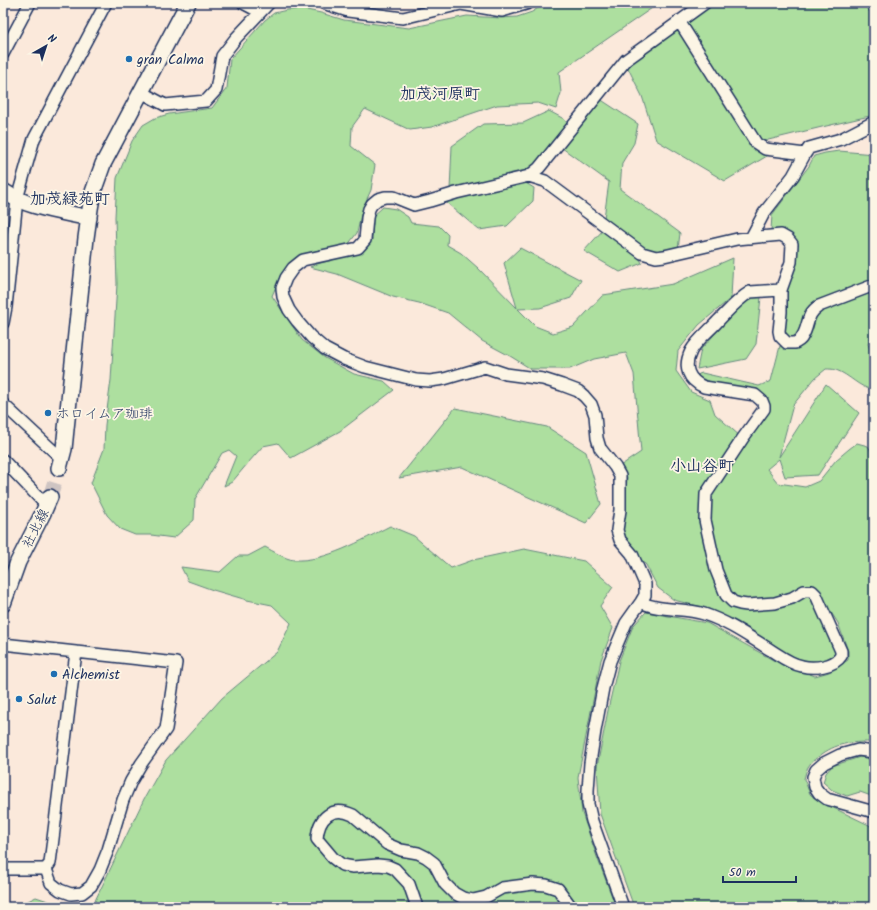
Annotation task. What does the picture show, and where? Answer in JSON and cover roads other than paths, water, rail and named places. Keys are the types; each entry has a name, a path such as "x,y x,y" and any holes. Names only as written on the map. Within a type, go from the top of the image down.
{"street":[{"path":"3,54 30,3"},
{"path":"60,463 66,429 93,192 103,164 188,3"},
{"path":"243,3 260,12"},
{"path":"141,92 165,105 206,101 216,90 222,56 236,38 270,3"},
{"path":"323,3 403,18 449,5 461,4 502,11 508,6 529,3"},
{"path":"423,3 434,10"},
{"path":"623,907 592,821 588,804 588,790 595,730 610,661 626,623 645,595 645,584 632,554 620,540 617,530 620,510 620,476 600,448 597,438 595,415 591,404 578,391 543,380 506,374 485,368 472,370 444,379 430,381 416,380 365,367 344,359 325,349 311,337 289,310 283,297 282,288 286,278 293,268 303,260 358,248 365,240 369,209 378,199 385,197 394,198 414,205 456,193 529,176 539,168 626,60 705,3"},
{"path":"871,3 874,6"},
{"path":"3,324 17,199 34,139 103,4"},
{"path":"679,21 756,143 765,149 805,154"},
{"path":"751,238 764,213 793,176 809,148 841,139 874,122"},
{"path":"529,176 545,181 642,252 656,257 737,240 781,235 788,238 792,244 791,262 781,290 779,331 780,336 787,343 795,343 802,338 814,309 874,285"},
{"path":"3,191 17,199 41,208 89,218"},
{"path":"641,602 654,607 703,614 720,620 736,628 780,656 801,666 816,668 835,663 841,656 841,651 816,595 812,591 804,591 792,598 775,603 747,605 740,604 729,599 716,570 705,520 706,494 764,409 764,406 762,401 755,395 711,388 698,384 690,377 688,371 688,362 691,350 746,294 750,292 781,290"},
{"path":"3,404 60,463"},
{"path":"3,460 48,502"},
{"name":"社北線","path":"3,604 18,562 48,502"},
{"path":"3,644 176,664 166,729 131,781 123,800 108,850 100,870 90,886 82,894 71,894 60,890 51,883 46,869"},
{"path":"46,869 50,863 76,652"},
{"path":"874,752 858,750 840,755 824,763 816,770 813,777 815,787 819,793 827,799 874,812"},
{"path":"416,907 409,884 395,869 388,866 378,865 352,867 342,865 333,858 317,839 317,832 325,817 332,812 347,812 353,815 387,844 401,850 426,857 434,863 445,884 454,893 463,898 473,900 486,897 502,888 533,884 546,885 558,889 570,907"},
{"path":"3,870 46,869"}],"tunnel":[{"path":"50,497 59,468"}],"place":[{"name":"gran Calma","path":"129,59"},
{"name":"ホロイムア珈琲","path":"48,413"},
{"name":"Alchemist","path":"54,674"},
{"name":"Salut","path":"19,699"}],"district":[{"name":"加茂河原町","path":"440,93"},
{"name":"加茂緑苑町","path":"70,198"},
{"name":"小山谷町","path":"702,465"}]}
